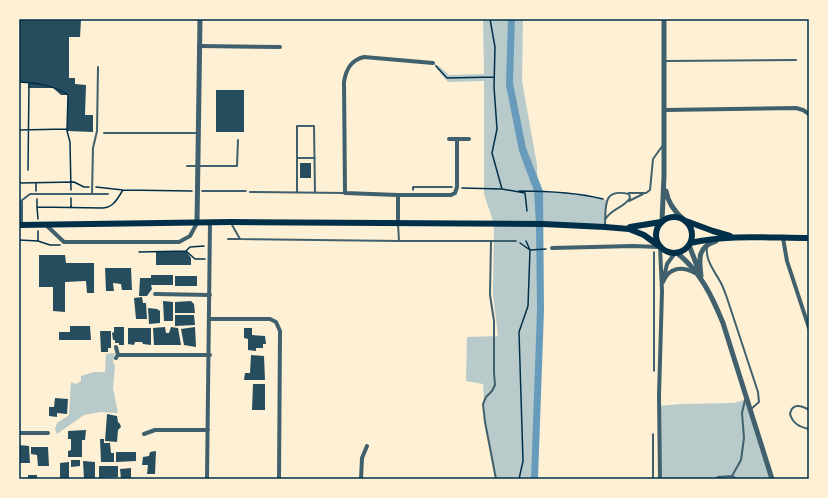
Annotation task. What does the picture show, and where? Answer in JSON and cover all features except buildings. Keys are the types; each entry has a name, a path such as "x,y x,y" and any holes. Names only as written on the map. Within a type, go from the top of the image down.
{"main road":[{"path":"20,225 231,222 543,224 620,228 645,226 674,217 713,232 738,237"},
{"path":"684,220 690,226 692,232 690,244"},
{"path":"659,246 655,233 661,221"},
{"path":"620,228 638,232 648,237 668,252 676,253 683,251 690,244 723,238 809,238"}],"street":[{"path":"45,224 64,242 179,242 190,236 197,223 200,19"},
{"path":"664,19 663,145 665,189 670,203 684,220"},
{"path":"199,46 280,47"},
{"path":"433,63 364,58 356,59 347,69 344,82 345,193 398,195 455,193 457,188 457,139"},
{"path":"664,110 796,108 809,114"},
{"path":"449,139 470,139"},
{"path":"661,221 664,176"},
{"path":"398,195 398,224"},
{"path":"20,202 20,225"},
{"path":"207,479 210,355 210,222"},
{"path":"699,275 701,253 703,248 710,243 723,238"},
{"path":"783,238 787,261 809,328"},
{"path":"690,244 699,275"},
{"path":"552,248 659,246 662,291 659,395 660,479"},
{"path":"662,291 667,264 676,253 699,275 716,306 723,323 772,479"},
{"path":"663,283 669,272 676,269 687,269 699,275"},
{"path":"155,294 210,295"},
{"path":"210,319 270,318 276,322 280,331 279,479"},
{"path":"116,347 117,357 210,355"},
{"path":"144,434 155,430 208,430"},
{"path":"19,433 48,433"},
{"path":"361,479 362,458 367,446"}],"lane":[{"path":"664,61 796,60"},
{"path":"92,194 93,148 98,131 98,67"},
{"path":"297,192 297,126 314,126 315,193"},
{"path":"104,133 198,133"},
{"path":"187,166 237,166 238,140"},
{"path":"606,220 609,213 636,196 650,190 653,159 663,145"},
{"path":"297,158 315,158"},
{"path":"250,192 345,193"},
{"path":"605,227 606,200 610,195 614,193 646,193"},
{"path":"628,193 630,198 628,201"},
{"path":"20,202 30,194 108,194"},
{"path":"231,222 240,239"},
{"path":"398,224 398,241"},
{"path":"228,239 398,241 516,240"},
{"path":"491,241 490,295 494,321 495,385 483,404 496,479"},
{"path":"710,243 707,248 708,258 728,301 759,398 759,404 750,409"},
{"path":"732,476 741,460 744,438 742,412 746,397"},
{"path":"809,410 801,406 796,406 790,414 798,425 809,429"},
{"path":"715,479 718,477 732,476 737,479"}],"path":[{"path":"490,19 496,47 494,77 497,129 492,153 502,189"},
{"path":"433,63 447,78 494,77"},
{"path":"19,82 34,83 53,88 68,95 67,129 70,142 71,182"},
{"path":"28,82 28,170"},
{"path":"19,130 67,129"},
{"path":"19,183 74,182 84,187 123,190 250,192"},
{"path":"36,183 37,207 109,208 115,203 123,190"},
{"path":"413,195 413,188 502,189 585,194 606,200"},
{"path":"516,190 525,193 527,211"},
{"path":"516,240 530,250 552,248"},
{"path":"519,479 523,461 519,332 528,306 530,250 526,241"},
{"path":"186,251 190,246 206,246"},
{"path":"650,246 654,250 654,376"},
{"path":"139,252 186,251 195,259 205,259"},
{"path":"653,432 653,479"}],"shaded area":[{"path":"483,19 523,19 522,81 537,165 538,191 585,194 606,200 605,227 540,224 536,479 495,479 485,422 483,384 466,381 467,337 498,336 493,295 494,224 484,194 484,81 448,82 433,63 449,75 484,74"},
{"path":"115,353 113,362 115,365 113,388 118,413 100,412 84,415 57,434 55,429 57,423 69,415 71,382 76,384 81,381 81,376 94,372 105,372 106,354"},
{"path":"747,399 772,479 660,479 659,406 734,403"}],"water":[{"path":"508,19 515,19 513,83 526,148 543,191 544,310 538,479 531,479 537,310 534,191 519,151 506,85"}]}
